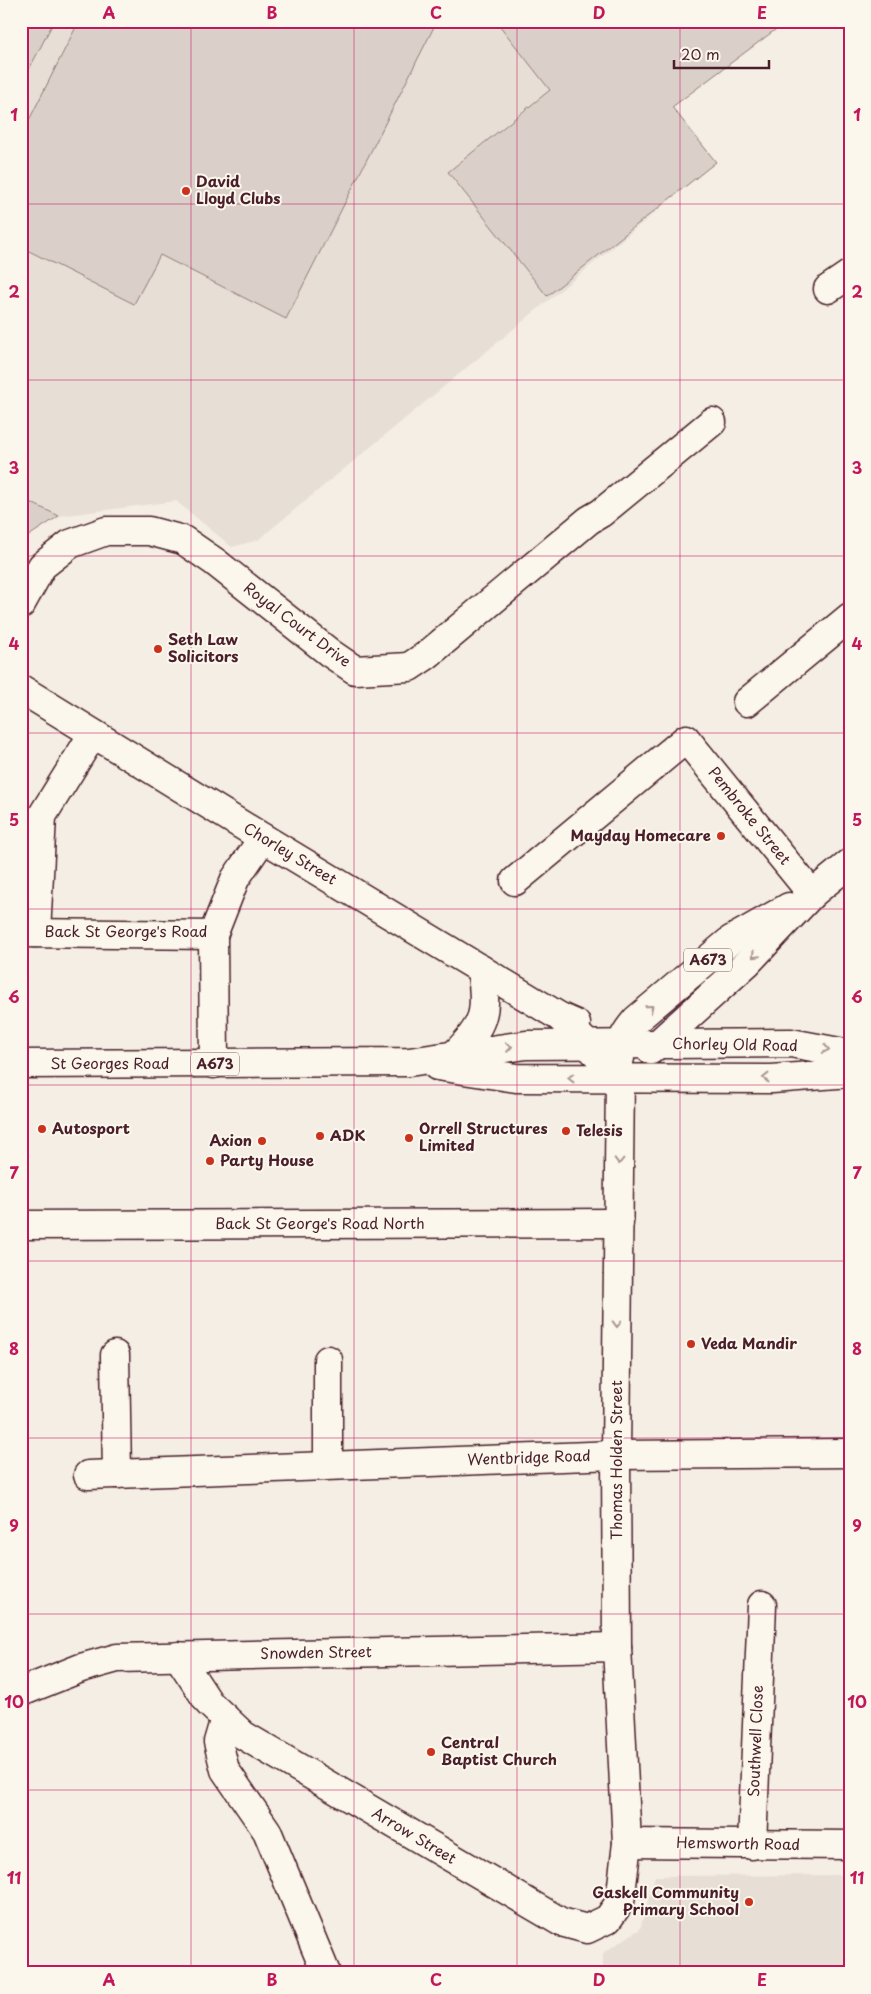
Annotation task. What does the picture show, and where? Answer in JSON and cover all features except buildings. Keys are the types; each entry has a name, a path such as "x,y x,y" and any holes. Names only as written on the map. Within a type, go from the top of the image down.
{"street":[{"path":"828,289 850,274"},
{"name":"Royal Court Drive","path":"21,604 42,566 70,544 106,531 149,531 183,540 215,562 330,653 355,670 409,667 450,636 589,520 601,513 712,422"},
{"path":"747,702 850,617"},
{"name":"Chorley Street","path":"21,689 481,969 560,1016 620,1046"},
{"path":"28,933 32,814 93,734"},
{"name":"Pembroke Street","path":"515,880 686,739 812,894"},
{"name":"Back St George's Road","path":"28,933 213,935 235,879 263,838"},
{"name":"A673","path":"620,1077 747,963 812,894 850,863"},
{"name":"A673","path":"620,1077 620,1046 624,1034 636,1020 731,940 812,894"},
{"path":"213,935 214,1064"},
{"path":"454,1055 472,1037 482,1017 485,993 481,969"},
{"name":"Chorley Street","path":"560,1016 620,1077"},
{"name":"Chorley Old Road","path":"620,1046 791,1043 850,1054"},
{"name":"St Georges Road","path":"21,1064 409,1062 526,1045 620,1046"},
{"name":"St Georges Road","path":"409,1062 516,1078 620,1077"},
{"name":"Chorley Old Road","path":"620,1077 772,1079 850,1073"},
{"name":"Thomas Holden Street","path":"620,1077 616,1455 617,1647 626,1843"},
{"name":"Back St George's Road North","path":"21,1225 618,1223"},
{"path":"115,1355 117,1474"},
{"path":"328,1360 328,1465"},
{"name":"Wentbridge Road","path":"88,1475 616,1455 850,1452"},
{"name":"Southwell Close","path":"752,1845 770,1636 762,1605"},
{"name":"Snowden Street","path":"21,1692 81,1668 117,1658 617,1647"},
{"name":"Arrow Street","path":"178,1656 209,1702 243,1734 560,1922 587,1929 608,1919 620,1902 626,1843"},
{"path":"225,1718 218,1742 225,1770 267,1831 326,1973"},
{"name":"Hemsworth Road","path":"626,1843 850,1845"}],"shaded area":[{"path":"21,21 54,21 21,85"},
{"path":"54,21 631,21 614,35 716,162 258,540 232,547 176,501 59,516 21,498 21,85"},
{"name":"David Lloyd Clubs","path":"79,21 437,21 286,319 160,255 134,304 21,247 21,136"},
{"path":"496,21 787,21 672,107 716,162 547,296 448,172 550,90"},
{"path":"21,498 59,516 27,537 21,546"},
{"name":"Gaskell Community Primary School","path":"850,1875 850,1973 603,1973 603,1953 640,1929 655,1876"}],"place":[{"name":"David Lloyd Clubs","path":"186,191"},
{"name":"Seth Law Solicitors","path":"158,649"},
{"name":"Mayday Homecare","path":"721,836"},
{"name":"Autosport","path":"42,1129"},
{"name":"Telesis","path":"566,1131"},
{"name":"ADK","path":"320,1136"},
{"name":"Orrell Structures Limited","path":"409,1138"},
{"name":"Axion","path":"262,1141"},
{"name":"Party House","path":"210,1161"},
{"name":"Veda Mandir","path":"691,1344"},
{"name":"Central Baptist Church","path":"431,1752"},
{"name":"Gaskell Community Primary School","path":"749,1902"}]}
